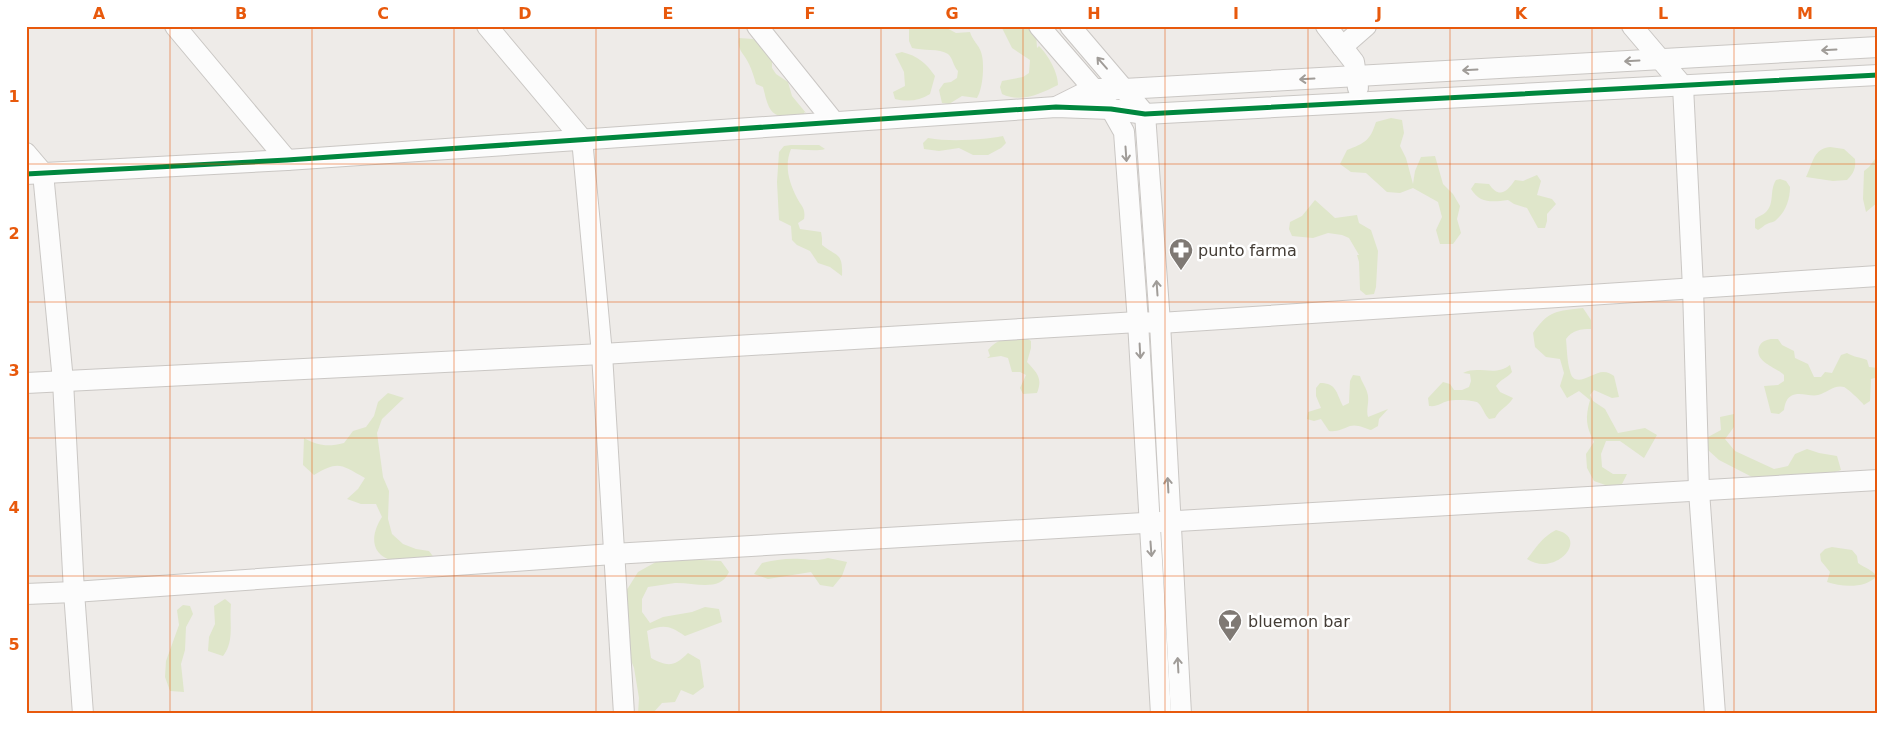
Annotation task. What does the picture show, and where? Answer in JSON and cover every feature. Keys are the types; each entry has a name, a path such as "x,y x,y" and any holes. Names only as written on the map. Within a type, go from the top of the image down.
{"street":[{"path":"174,26 287,160"},
{"path":"487,26 582,139 602,354 624,714"},
{"path":"757,26 834,122"},
{"path":"1039,26 1111,109 1124,132 1138,322 1161,714"},
{"path":"1070,26 1145,114 1160,323 1181,714"},
{"path":"1326,26 1354,62 1361,103"},
{"path":"1342,47 1366,26"},
{"path":"1634,27 1683,86 1693,288 1699,492 1715,714"},
{"path":"1056,107 1092,89 1124,89 1878,47"},
{"path":"35,174 287,160 1056,107 1111,109 1145,114 1878,75"},
{"path":"26,153 35,174 62,381 82,714"},
{"path":"26,383 602,354 1138,322 1160,323 1878,276"},
{"path":"26,594 614,554 1699,492 1878,480"}],"green space":[{"path":"909,26 943,26 956,33 970,32 980,49 983,63 982,82 977,98 962,96 949,104 942,103 939,90 944,83 951,82 957,78 958,71 950,56 944,52 912,48 909,41"},
{"path":"1001,26 1029,26 1036,33 1037,48 1039,46 1049,59 1058,80 1058,85 1030,96 1016,98 1002,94 1000,87 1002,81 1023,77 1029,73 1030,60 1012,48"},
{"path":"739,38 753,39 759,43 772,61 772,68 776,74 788,82 792,96 806,113 804,112 806,117 785,117 772,111 767,102 763,87 756,84 750,66 740,49"},
{"path":"902,52 921,61 935,76 930,94 913,100 895,99 893,92 905,86 904,72 895,54"},
{"path":"1391,118 1402,120 1404,133 1400,146 1406,158 1413,184 1415,171 1421,157 1435,156 1443,184 1453,194 1460,206 1457,219 1461,233 1453,244 1440,244 1436,230 1442,217 1438,202 1413,188 1400,193 1387,192 1366,173 1351,172 1340,164 1347,150 1363,143 1369,137 1376,122"},
{"path":"1003,136 1006,143 988,155 973,155 959,148 939,151 924,149 923,143 928,138 965,140"},
{"path":"819,145 825,149 791,149 788,174 794,192 803,207 804,219 798,223 800,229 821,232 822,245 840,259 842,276 830,267 818,263 810,251 797,245 792,240 791,226 779,220 777,182 779,152 784,146"},
{"path":"1824,148 1844,149 1855,159 1855,168 1847,180 1833,181 1806,177 1817,154"},
{"path":"1878,155 1878,202 1866,212 1863,199 1864,171"},
{"path":"1537,175 1541,181 1537,195 1552,199 1556,204 1547,214 1545,228 1538,228 1527,208 1508,200 1483,200 1471,189 1475,183 1489,184 1496,191 1503,192 1515,180 1523,181"},
{"path":"1776,180 1786,181 1790,187 1786,206 1782,214 1775,221 1766,224 1758,230 1755,228 1755,219 1769,208 1774,184"},
{"path":"1315,200 1335,218 1357,215 1359,223 1371,230 1378,251 1374,294 1366,295 1360,290 1357,255 1359,255 1349,238 1328,233 1313,238 1292,236 1289,229 1290,222 1302,216"},
{"path":"1583,308 1591,320 1591,329 1577,331 1566,339 1568,363 1572,376 1580,380 1603,372 1614,376 1619,397 1612,398 1594,390 1590,395 1593,401 1605,409 1618,433 1645,428 1657,435 1644,458 1620,441 1606,441 1601,454 1602,467 1613,474 1627,474 1621,486 1608,486 1594,481 1587,468 1586,454 1594,442 1587,422 1590,400 1579,391 1567,398 1560,386 1564,373 1560,359 1546,357 1535,347 1533,333 1544,320 1560,311"},
{"path":"1025,337 1031,341 1027,362 1038,376 1039,388 1037,393 1023,394 1020,388 1026,375 1020,372 1012,372 1008,358 1001,356 987,358 990,356 988,350 1000,340"},
{"path":"1778,339 1782,345 1794,351 1795,358 1808,364 1814,377 1821,377 1825,372 1832,373 1841,355 1847,353 1867,360 1869,367 1878,368 1878,377 1871,379 1870,401 1864,405 1846,388 1841,386 1818,395 1801,394 1791,396 1785,404 1784,410 1779,414 1771,413 1764,386 1778,385 1784,381 1784,375 1767,364 1758,352 1763,342"},
{"path":"1510,365 1512,372 1496,386 1500,392 1513,398 1495,418 1489,419 1480,405 1474,401 1451,400 1429,406 1428,398 1443,382 1450,384 1454,390 1462,390 1469,387 1471,381 1470,374 1463,373 1475,370 1499,370"},
{"path":"1353,375 1360,376 1367,390 1368,417 1388,409 1379,419 1378,426 1371,430 1361,426 1350,426 1337,431 1329,431 1321,419 1314,421 1307,419 1308,412 1321,408 1316,396 1316,388 1320,383 1326,383 1333,387 1343,406 1349,403 1350,381"},
{"path":"388,393 404,398 382,419 377,433 383,477 389,491 388,519 392,534 403,544 429,551 438,563 403,563 385,558 380,554 374,543 378,523 382,517 376,504 361,504 347,499 358,489 365,478 340,466 329,467 314,475 303,465 304,438 323,445 344,443 353,431 366,427 374,416 378,402"},
{"path":"1734,414 1734,427 1725,439 1735,451 1774,469 1788,466 1795,454 1807,449 1837,456 1841,470 1827,475 1756,479 1719,460 1708,450 1708,437 1721,430 1720,417"},
{"path":"1556,530 1566,534 1570,541 1570,548 1565,555 1548,564 1538,564 1527,559 1543,539"},
{"path":"1832,547 1852,550 1857,556 1858,563 1877,576 1866,583 1853,586 1827,582 1830,572 1821,561 1820,554 1825,549"},
{"path":"663,558 721,561 729,572 725,578 713,584 675,583 648,587 642,599 642,612 650,623 663,617 692,612 705,607 719,609 722,622 685,636 667,627 658,627 647,631 651,658 662,663 671,664 679,661 688,653 700,660 704,687 693,695 681,690 675,702 662,703 652,714 638,714 639,698 634,668 623,640 623,596 638,572"},
{"path":"828,558 847,562 842,576 833,587 820,585 811,572 768,579 754,574 762,563 786,559 821,560"},
{"path":"225,599 231,604 231,631 229,644 223,656 208,651 209,637 215,624 214,606"},
{"path":"183,605 190,606 193,614 186,627 185,650 181,664 184,692 170,691 165,677 166,661 179,625 177,610"}],"cycle path":[{"path":"26,174 287,160 1056,107 1111,109 1145,114 1878,75"}],"place":[{"name":"punto farma","path":"1181,271"},
{"name":"bluemon bar","path":"1230,642"}]}
